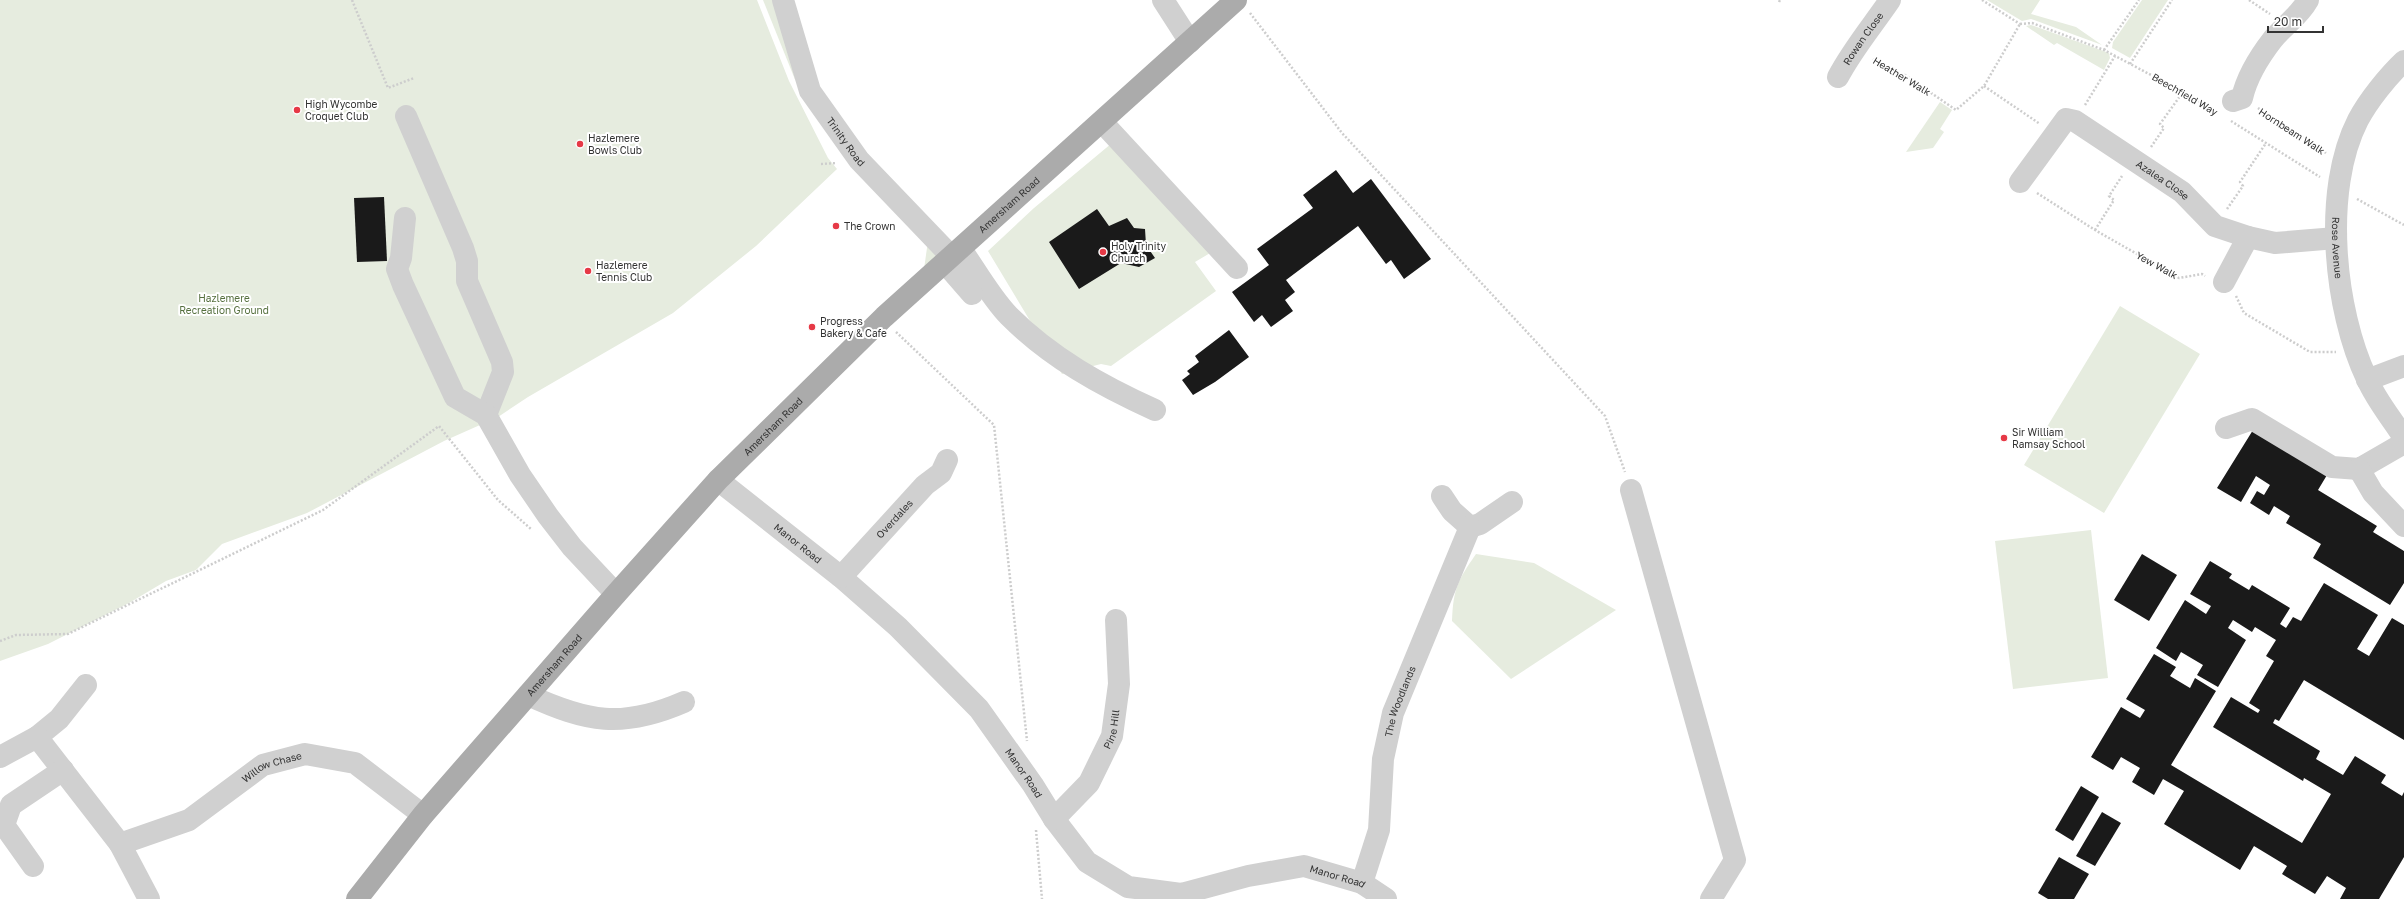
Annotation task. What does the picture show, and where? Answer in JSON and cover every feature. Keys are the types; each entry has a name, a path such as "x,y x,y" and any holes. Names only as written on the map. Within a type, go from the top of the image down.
{"main road":[{"name":"Amersham Road","path":"363,897 424,815 616,594 718,480 884,317 1190,42 1241,3"}],"street":[{"name":"Trinity Road","path":"783,0 810,91 859,160 953,256"},
{"path":"1163,0 1190,42"},
{"name":"Rowan Close","path":"1838,77 1847,61 1858,48 1890,0"},
{"path":"2231,108 2247,78 2273,39 2300,13 2308,0"},
{"name":"Rose Avenue","path":"2404,61 2392,72 2358,120 2343,164 2339,190 2336,238 2342,302 2356,352 2367,380 2404,438"},
{"path":"406,116 463,248 467,261 467,281 502,362 503,372 486,414"},
{"path":"2020,182 2066,119 2075,121"},
{"name":"Azalea Close","path":"2075,121 2182,192 2215,226 2248,237 2275,243 2336,238"},
{"path":"1102,122 1237,268"},
{"path":"404,218 401,258 397,269 455,397 486,414 520,475 572,547 616,594"},
{"path":"2221,284 2248,237"},
{"path":"953,256 972,294"},
{"path":"953,256 1008,316 1067,364 1106,388 1155,410"},
{"path":"2367,380 2404,366"},
{"path":"2226,428 2252,419 2332,467 2359,469 2404,443"},
{"name":"Overdales","path":"841,577 925,485 940,473 948,460"},
{"path":"2359,469 2373,493 2404,526"},
{"name":"Manor Road","path":"718,480 841,577 898,627 979,708 1033,785 1045,821 1087,862 1128,887 1181,894 1248,876 1304,866 1362,883 1386,899"},
{"path":"1631,490 1735,860 1711,899"},
{"path":"1442,496 1452,511 1470,527 1480,524 1512,502"},
{"name":"The Woodlands","path":"1362,883 1379,830 1382,759 1393,713 1470,527"},
{"name":"Pine Hill","path":"1045,821 1089,783 1112,736 1120,684 1116,620"},
{"path":"0,757 36,737 59,719 86,685"},
{"path":"528,695 556,708 604,720 638,717 664,711 684,702"},
{"path":"36,737 120,844 148,899"},
{"name":"Willow Chase","path":"120,844 189,820 262,765 305,754 355,763 424,815"},
{"path":"33,866 7,845 4,825 11,805 63,770"}],"path":[{"path":"352,0 388,88 414,78"},
{"path":"1982,0 2020,24"},
{"path":"2104,50 2139,0"},
{"path":"2130,64 2172,0"},
{"path":"2249,0 2286,25"},
{"path":"1241,3 1342,132 1605,416 1631,490"},
{"name":"Beechfield Way","path":"2020,24 2032,23 2104,50 2183,92 2231,108 2266,143 2339,190 2404,225"},
{"name":"Heather Walk","path":"1858,48 1898,75 1905,75 1956,110 1984,86 2020,24"},
{"path":"2075,121 2115,56"},
{"path":"1984,86 2055,134"},
{"path":"2095,230 2114,200 2109,196 2164,128 2160,124 2183,92"},
{"name":"Hornbeam Walk","path":"2231,108 2343,164"},
{"path":"2215,226 2243,186 2240,182 2266,143"},
{"path":"821,164 842,163"},
{"name":"Yew Walk","path":"2020,182 2095,230 2179,278 2202,274 2221,284"},
{"path":"2221,284 2237,296 2244,313 2310,352 2356,352"},
{"path":"884,317 896,332 994,425 1028,747"},
{"path":"0,641 16,635 68,634 323,510 439,426 498,500 534,531"},
{"path":"1042,899 1045,821"}],"green space":[{"name":"Hazlemere Recreation Ground","path":"0,0 757,0 789,81 828,158 837,169 756,246 673,313 528,397 498,417 444,441 307,513 222,544 196,570 166,581 129,603 48,644 0,661"},
{"path":"763,0 776,0 796,82"},
{"path":"1987,0 2040,0 2031,14 2076,27 2102,45 2031,19 2022,21"},
{"path":"2142,0 2168,0 2130,58 2112,48 2113,42"},
{"path":"2031,25 2109,53 2110,58 2104,70 2057,43 2054,45 2026,26"},
{"path":"1940,102 1952,110 1940,129 1944,132 1933,148 1906,152"},
{"path":"1118,138 1227,243 1195,262 1216,291 1111,366 1101,364 1062,374 988,251 1034,208"},
{"path":"928,241 938,258 924,269"},
{"path":"2120,306 2200,354 2104,513 2024,465"},
{"path":"2091,530 2108,678 2013,689 1995,541"},
{"path":"1476,554 1534,563 1616,610 1511,679 1452,621 1455,593 1461,578"}],"building":[{"path":"1336,170 1353,193 1371,179 1431,259 1404,279 1391,260 1386,264 1358,226 1286,280 1295,292 1285,300 1293,311 1271,327 1262,315 1254,322 1232,292 1269,265 1257,249 1313,208 1303,195"},
{"path":"384,197 387,261 357,262 354,198"},
{"name":"Holy Trinity Church","path":"1097,209 1109,226 1127,218 1134,228 1145,229 1146,245 1155,258 1139,267 1121,263 1079,289 1049,242"},
{"path":"1229,330 1249,357 1215,382 1193,395 1182,380 1190,374 1187,371 1199,362 1195,356"},
{"path":"2253,430 2327,475 2318,490 2377,526 2373,532 2404,551 2404,583 2390,605 2313,558 2321,544 2286,523 2290,516 2274,506 2269,515 2250,503 2257,491 2264,495 2270,485 2256,476 2241,502 2217,488"},
{"path":"2142,554 2177,575 2149,621 2114,600"},
{"path":"2210,561 2232,574 2229,578 2249,590 2252,585 2290,608 2280,624 2286,628 2293,617 2301,621 2324,583 2378,615 2357,649 2369,656 2392,618 2404,625 2404,740 2304,680 2279,721 2275,719 2273,723 2320,751 2316,759 2343,775 2355,756 2386,775 2381,783 2402,796 2404,792 2404,857 2379,899 2340,899 2346,888 2327,876 2315,894 2282,874 2287,866 2254,846 2240,870 2164,824 2184,791 2163,779 2154,795 2132,782 2140,768 2121,757 2113,770 2091,757 2121,707 2140,718 2145,710 2126,699 2154,654 2176,667 2170,676 2190,688 2195,678 2216,691 2171,765 2302,843 2331,794 2304,778 2303,781 2213,727 2231,697 2258,713 2260,710 2249,703 2274,661 2266,656 2276,640 2255,627 2252,632 2233,620 2228,628 2246,640 2218,687 2197,675 2203,665 2181,652 2176,661 2156,648 2185,600 2206,614 2211,606 2190,594"},
{"path":"2081,786 2099,797 2073,841 2055,830"},
{"path":"2102,812 2121,823 2095,866 2076,856"},
{"path":"2059,857 2089,874 2074,899 2048,899 2038,893"}],"place":[{"name":"High Wycombe Croquet Club","path":"297,110"},
{"name":"Hazlemere Bowls Club","path":"580,144"},
{"name":"The Crown","path":"836,226"},
{"name":"Holy Trinity Church","path":"1103,252"},
{"name":"Hazlemere Tennis Club","path":"588,271"},
{"name":"Progress Bakery & Cafe","path":"812,327"},
{"name":"Sir William Ramsay School","path":"2004,438"}]}
